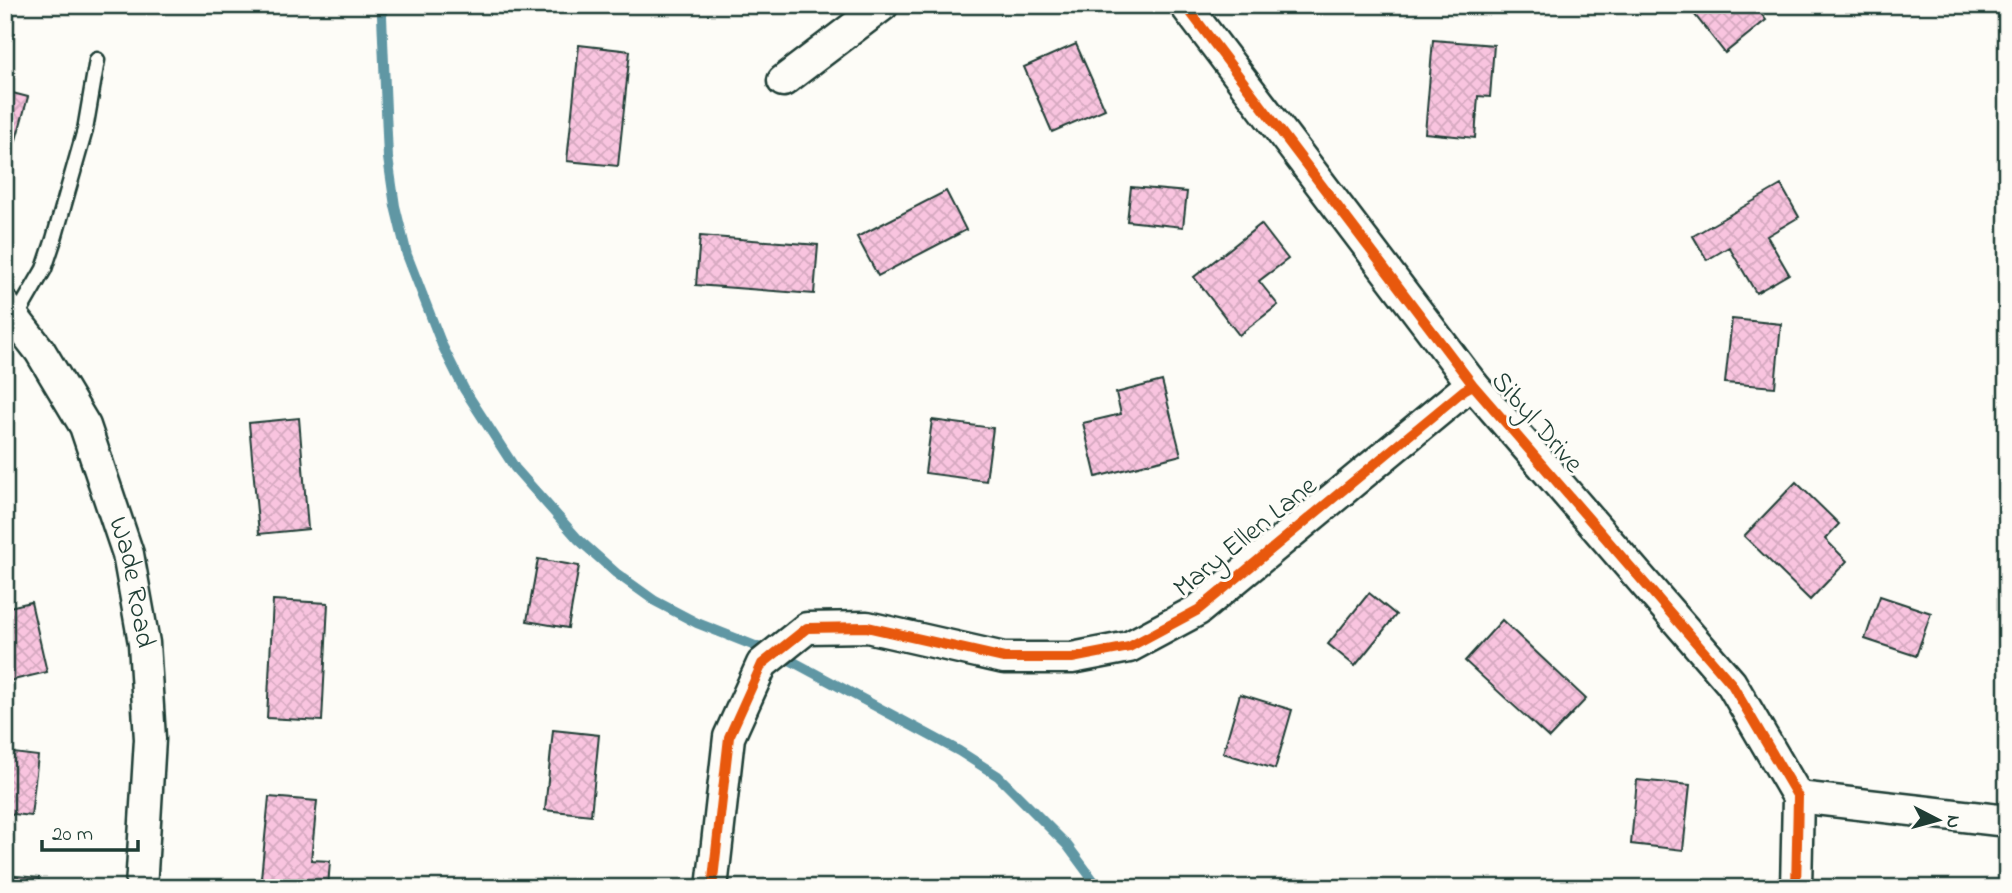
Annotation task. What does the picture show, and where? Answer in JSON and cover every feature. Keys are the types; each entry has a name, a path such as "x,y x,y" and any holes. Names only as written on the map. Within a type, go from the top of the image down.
{"street":[{"path":"783,81 883,5"},
{"name":"Sibyl Drive","path":"1185,5 1473,385 1731,683 1798,797"},
{"name":"Wade Road","path":"10,313 40,351 85,426 128,554 144,643 150,739 141,888"},
{"name":"Mary Ellen Lane","path":"712,888 729,737 762,663 807,628 867,627 1004,658 1073,658 1129,647 1198,610 1473,385"},
{"path":"1796,888 1798,797 2007,821"}],"lane":[{"path":"10,313 44,269 85,130 97,60"}],"building":[{"path":"1687,5 1754,5 1766,20 1725,53"},
{"path":"1433,40 1494,45 1490,97 1478,96 1475,138 1425,133"},
{"path":"1076,44 1105,109 1052,132 1024,67"},
{"path":"579,45 630,51 618,166 567,161"},
{"path":"5,91 28,97 14,147 5,145"},
{"path":"1781,185 1799,217 1767,236 1789,274 1756,293 1729,247 1707,260 1693,236"},
{"path":"1131,187 1187,192 1183,227 1127,221"},
{"path":"946,191 966,230 878,276 857,237"},
{"path":"1261,224 1288,259 1259,281 1278,305 1239,335 1194,277"},
{"path":"700,236 818,245 814,294 696,285"},
{"path":"1732,319 1781,324 1775,387 1725,383"},
{"path":"1162,381 1181,455 1096,477 1083,423 1121,414 1116,393"},
{"path":"299,418 308,529 259,534 249,423"},
{"path":"932,420 993,428 986,481 925,473"},
{"path":"1796,482 1839,524 1825,539 1847,561 1810,600 1744,536"},
{"path":"538,559 579,566 568,628 527,621"},
{"path":"1369,593 1396,615 1355,666 1328,644"},
{"path":"1880,596 1931,613 1916,656 1865,639"},
{"path":"273,600 328,603 322,721 267,718"},
{"path":"31,602 47,672 5,682 5,608"},
{"path":"1502,620 1586,699 1549,738 1465,661"},
{"path":"1240,694 1292,710 1275,769 1223,753"},
{"path":"553,730 599,735 591,815 545,810"},
{"path":"5,752 38,756 31,816 5,813"},
{"path":"1637,780 1690,785 1683,850 1631,844"},
{"path":"269,797 317,801 311,860 330,861 328,888 260,888"},
{"path":"5,875 39,878 38,888 5,888"}],"waterway":[{"path":"383,5 388,158 395,206 407,255 442,345 464,389 515,468 578,539 616,573 655,601 697,623 788,659 959,751 998,776 1067,845 1099,888"}],"cycle path":[{"path":"1185,5 1473,385 1731,683 1798,797 1796,888"},
{"path":"712,888 729,737 762,664 807,628 867,627 1004,658 1072,658 1129,647 1198,610 1473,385"}]}
